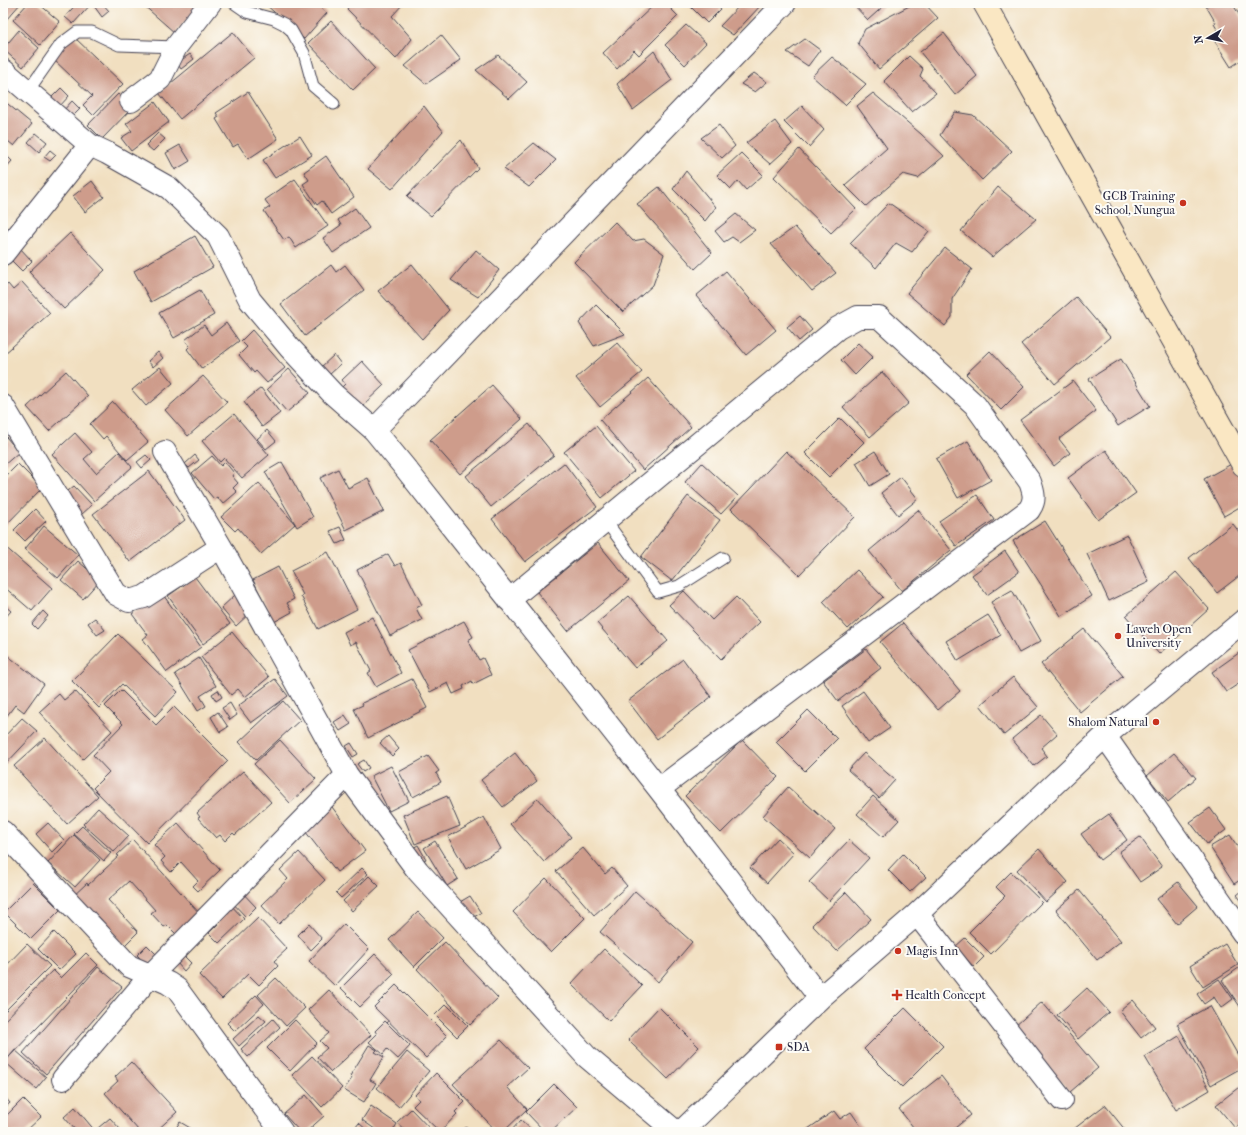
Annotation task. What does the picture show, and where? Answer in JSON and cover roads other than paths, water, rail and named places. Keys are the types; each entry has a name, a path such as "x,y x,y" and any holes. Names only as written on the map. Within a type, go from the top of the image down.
{"street":[{"path":"131,101 160,79 176,48 210,3"},
{"path":"374,430 785,3"},
{"path":"984,3 1243,466"},
{"path":"3,70 90,145 108,153 169,188 218,236 250,300 290,348 333,394 374,430 406,469 659,790 820,998"},
{"path":"3,254 90,145"},
{"path":"509,600 838,328 858,317 880,317 975,405 1030,482 1034,494 1034,503 1029,510 659,790"},
{"path":"3,406 116,594 129,601 144,597 221,547"},
{"path":"165,452 221,547 347,775 418,871 586,1057 676,1132"},
{"path":"681,1132 820,998 917,914 1105,736 1243,621"},
{"path":"1105,736 1243,933"},
{"path":"63,1079 151,975 347,775"},
{"path":"3,832 129,966 168,982 177,989 282,1132"},
{"path":"917,914 1062,1100"}],"lane":[{"path":"234,3 247,12 274,19 284,24 291,30 304,53 313,86 334,104"},
{"path":"28,91 61,44 77,32 92,32 119,45 176,48"},
{"path":"606,520 658,592 679,586 723,558"}],"place":[{"name":"GCB Training School, Nungua","path":"1183,203"},
{"name":"Laweh Open University","path":"1118,636"},
{"name":"Shalom Natural","path":"1156,722"},
{"name":"Magis Inn","path":"898,951"},
{"name":"Health Concept","path":"897,995"},
{"name":"SDA","path":"779,1047"}]}
